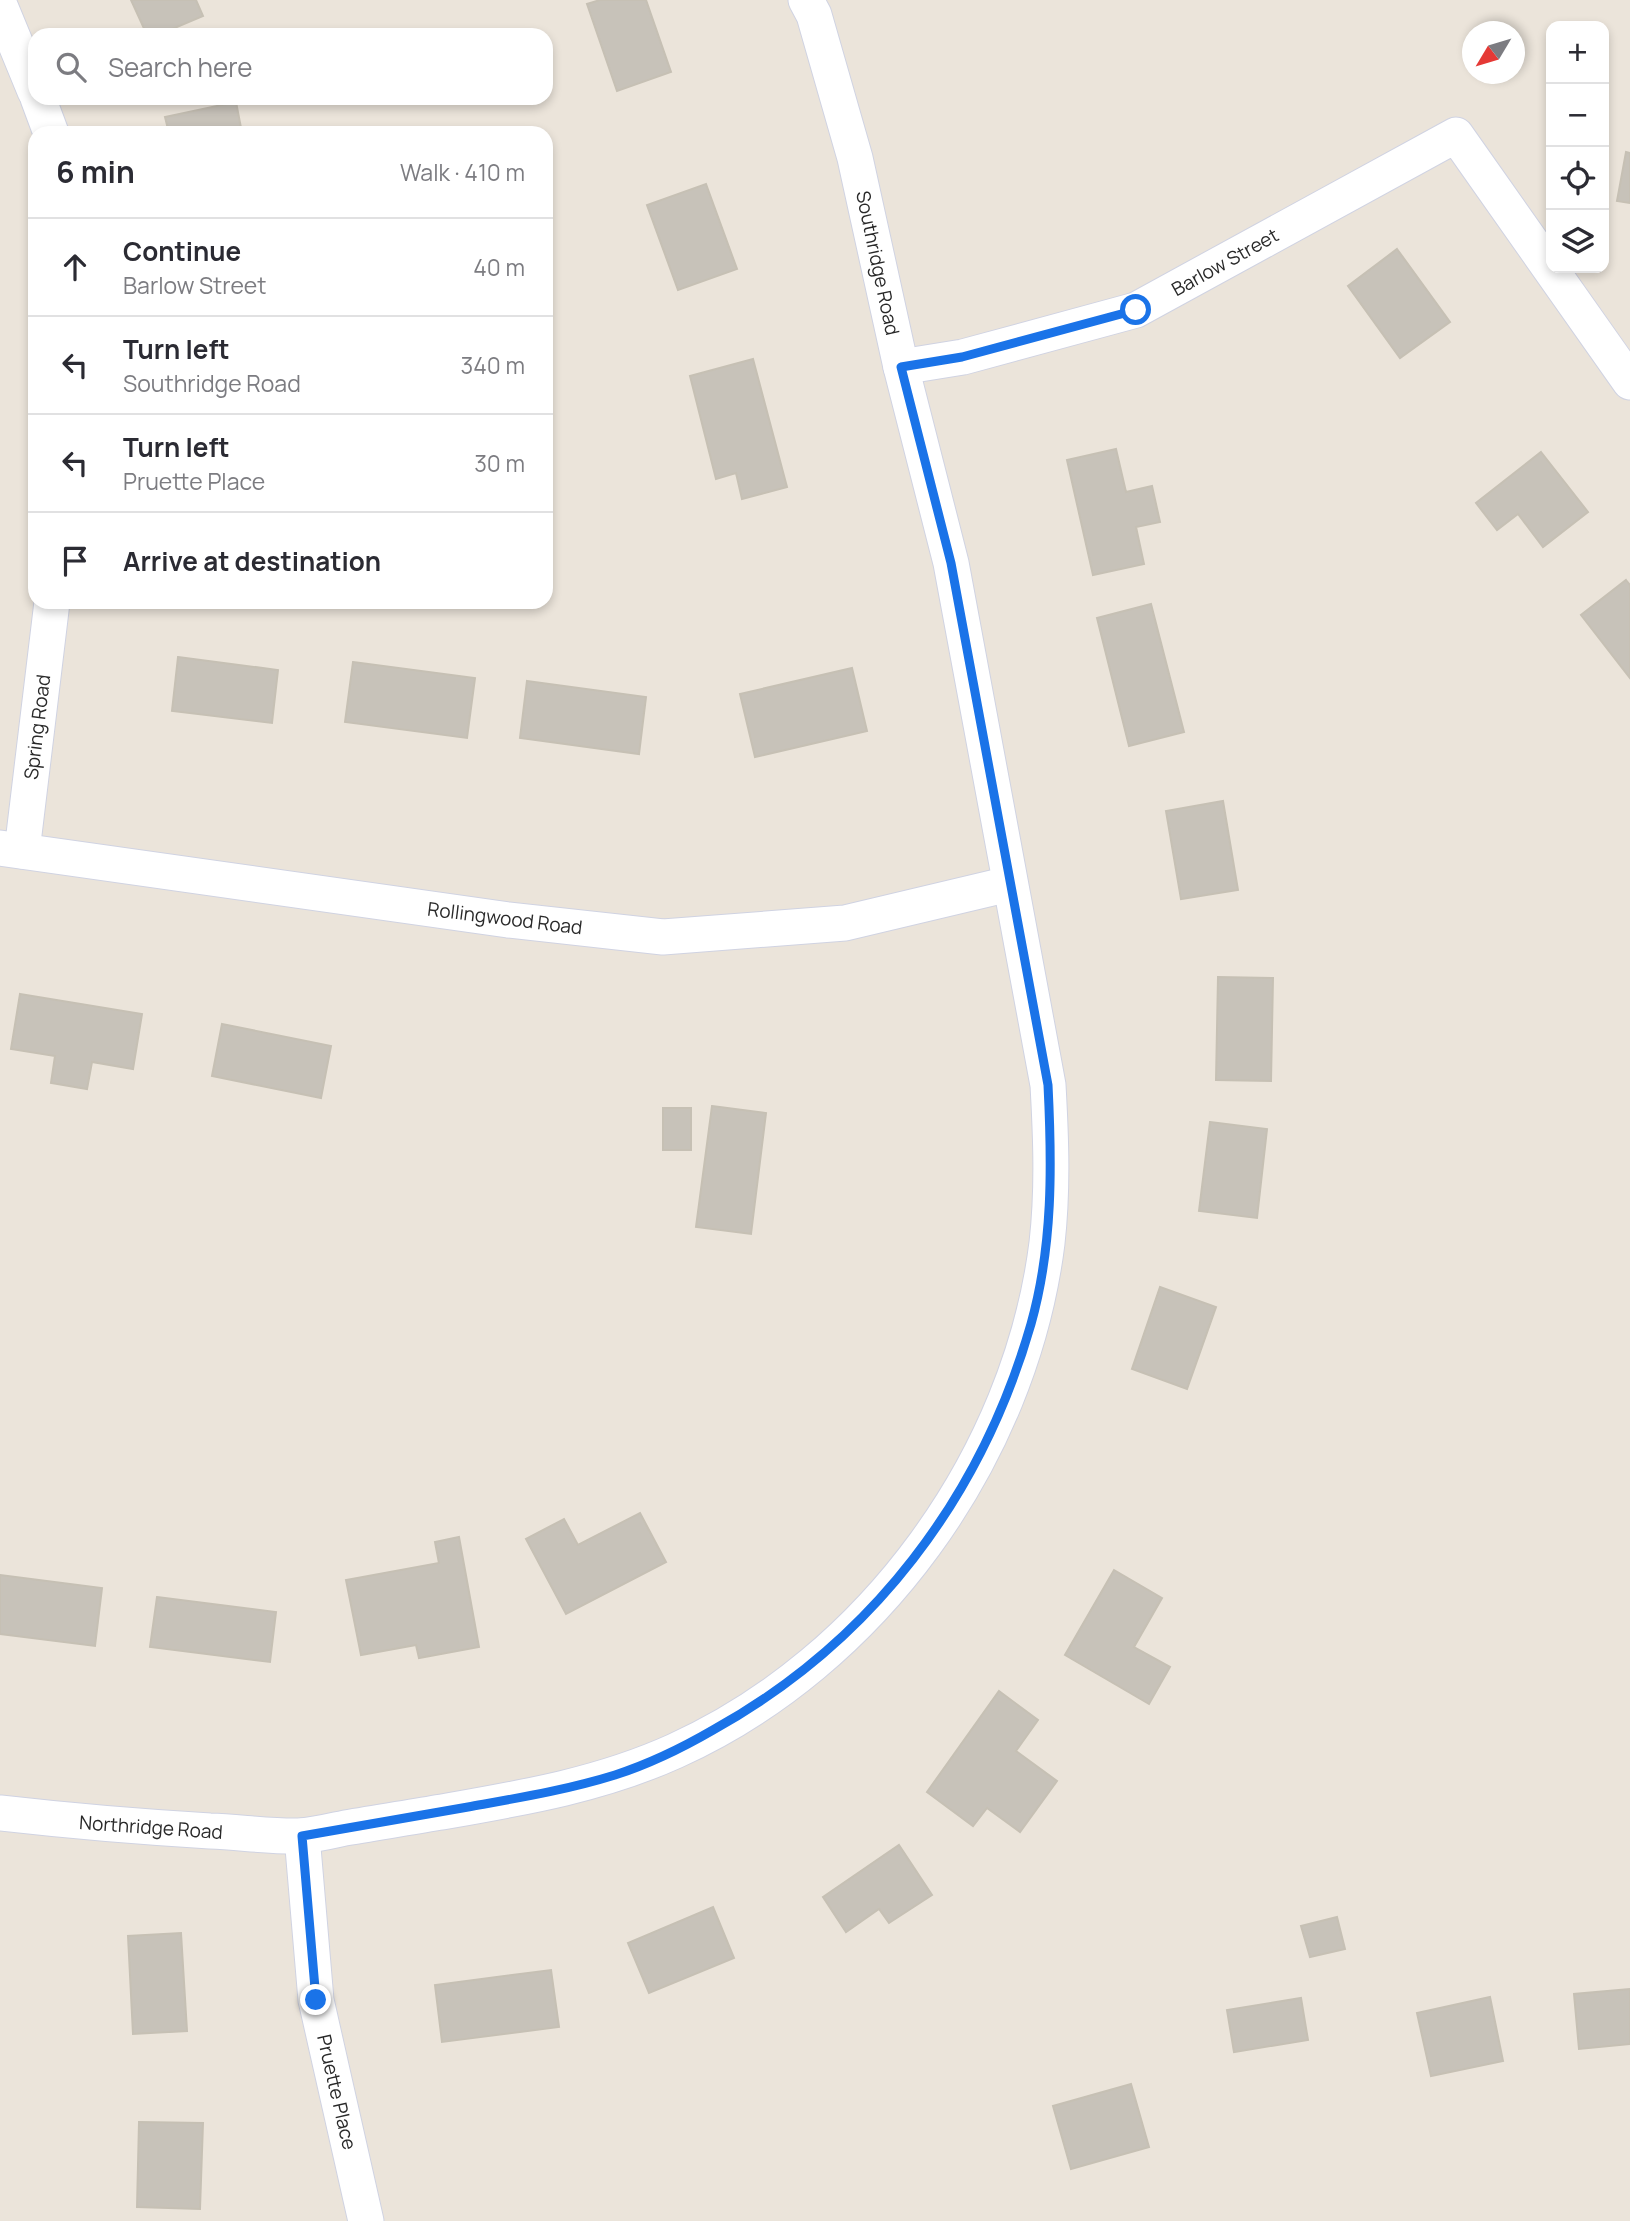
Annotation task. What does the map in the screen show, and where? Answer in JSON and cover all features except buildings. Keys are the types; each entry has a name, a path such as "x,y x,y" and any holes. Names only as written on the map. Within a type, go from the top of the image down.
{"street":[{"name":"Southridge Road","path":"302,1836 553,1792 616,1774 677,1750 753,1708 814,1664 869,1611 924,1546 973,1470 1006,1398 1031,1322 1046,1244 1052,1165 1048,1085 951,563 901,367 855,158 814,15 806,0"},
{"path":"0,6 28,74"},
{"path":"41,105 48,126"},
{"name":"Barlow Street","path":"901,367 962,357 1136,310 1456,135 1630,382"},
{"name":"Spring Road","path":"11,849 51,609"},
{"name":"Rollingwood Road","path":"11,849 508,920 663,937 845,923 1009,884"},
{"name":"Northridge Road","path":"0,1813 94,1824 302,1836"},
{"name":"Pruette Place","path":"302,1836 316,2000 366,2221"}],"route":[{"path":"316,2000 302,1836 553,1792 616,1774 677,1750 753,1708 814,1664 869,1611 924,1546 973,1470 1006,1398 1031,1322 1046,1244 1052,1165 1048,1085 951,563 901,367 962,357 1136,310"}]}
